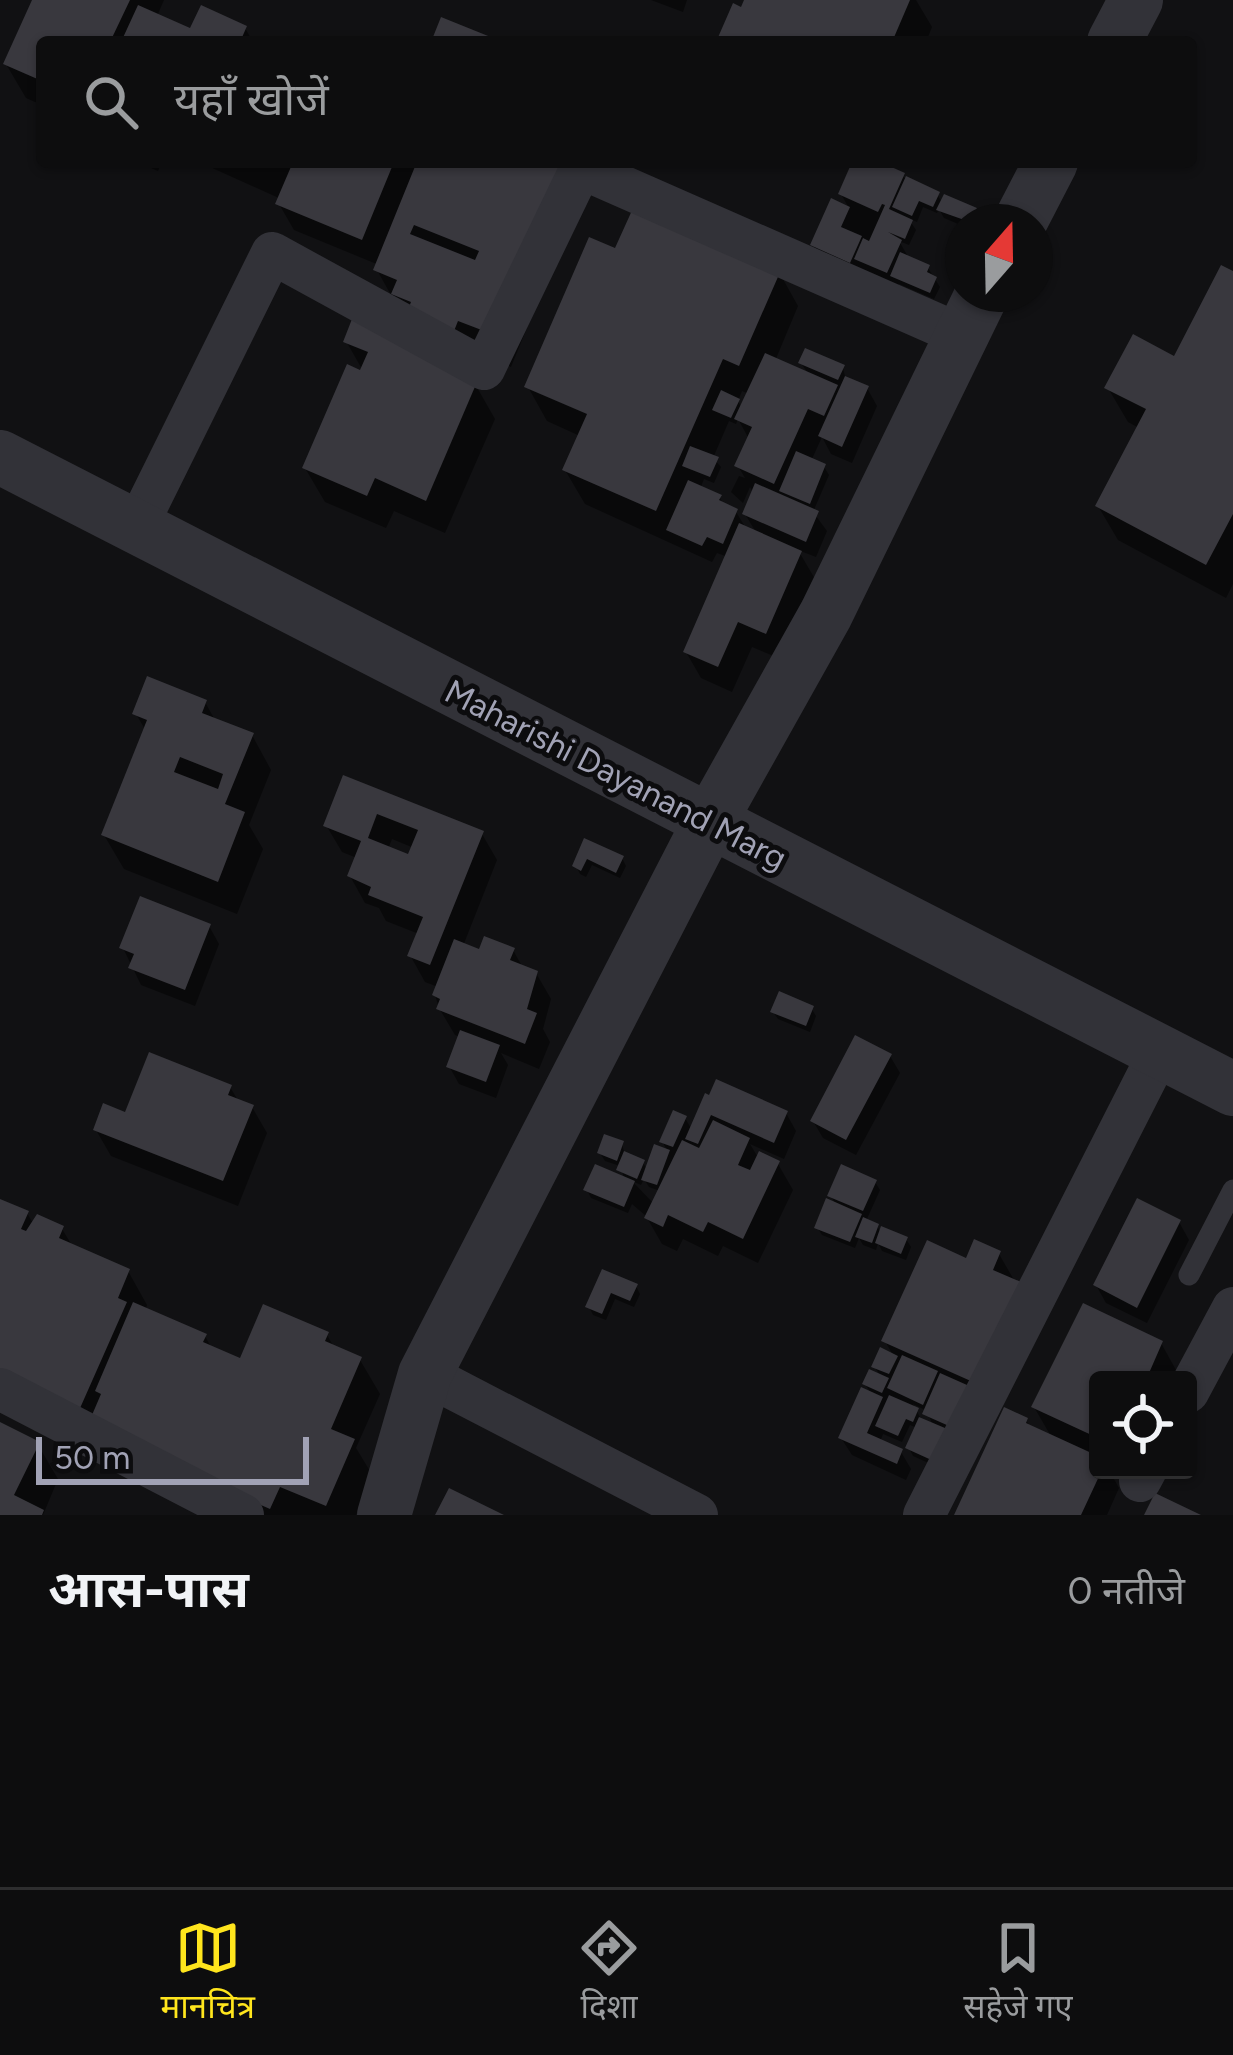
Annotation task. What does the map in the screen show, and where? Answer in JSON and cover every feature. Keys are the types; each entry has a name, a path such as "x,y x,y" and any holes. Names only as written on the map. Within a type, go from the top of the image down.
{"street":[{"path":"1117,36 1136,0"},
{"path":"137,526 272,253 484,368 581,168 972,315 826,614 709,823 425,1374 384,1515"},
{"path":"1029,204 1048,168"},
{"name":"Maharishi Dayanand Marg","path":"0,457 1233,1089"},
{"path":"924,1515 1159,1053"},
{"path":"1197,1374 1233,1308"},
{"path":"425,1374 697,1515"},
{"path":"0,1388 243,1515"}],"lane":[{"path":"1190,1275 1233,1190"}],"building":[{"path":"32,0 130,0 113,36 36,36 36,78 3,64"},
{"path":"744,0 910,0 895,36 719,36 733,3 741,7"},
{"path":"138,5 190,28 201,5 247,26 243,36 124,36"},
{"path":"441,17 488,36 433,36"},
{"path":"290,168 392,168 362,240 275,204"},
{"path":"414,168 560,168 492,334 458,321 452,336 405,317 411,302 391,294 397,280 373,270","holes":["414,225 479,251 475,260 410,234"]},
{"path":"849,168 894,168 905,173 889,209 913,220 905,239 888,232 902,240 887,273 854,259 863,238 869,241 885,205 878,212 838,194"},
{"path":"906,176 940,192 933,207 919,201 912,216 892,207"},
{"path":"944,194 968,204 945,204 945,213 936,210"},
{"path":"831,198 850,207 841,227 862,236 850,263 810,245"},
{"path":"634,206 781,270 739,366 723,359 656,511 562,470 587,414 524,387 589,237 615,248"},
{"path":"900,252 930,265 927,272 937,277 930,293 890,276"},
{"path":"1221,265 1233,271 1233,514 1206,565 1095,506 1146,409 1104,388 1133,334 1174,356"},
{"path":"352,319 477,382 426,501 375,478 367,496 302,468 347,364 360,370 368,352 343,342"},
{"path":"805,348 845,365 838,380 798,363"},
{"path":"765,353 838,385 824,416 808,409 774,484 734,466 752,427 734,419"},
{"path":"845,376 869,386 842,447 818,436"},
{"path":"721,390 740,399 731,418 712,410"},
{"path":"690,446 719,457 710,477 682,466"},
{"path":"796,451 826,464 810,504 779,491"},
{"path":"688,480 722,495 719,500 738,509 723,544 707,537 702,546 666,530"},
{"path":"755,483 819,511 806,542 742,514"},
{"path":"739,523 802,551 766,634 738,622 718,667 683,652"},
{"path":"147,676 207,700 202,713 254,733 225,804 245,812 218,882 101,835 147,720 132,714","holes":["180,757 223,774 218,789 174,772"]},
{"path":"343,775 484,831 430,965 407,956 423,917 368,895 371,887 347,876 361,841 323,826","holes":["377,814 418,830 408,854 368,838"]},
{"path":"584,838 624,856 616,873 587,859 581,871 572,866"},
{"path":"140,896 211,924 185,990 128,968 134,954 119,948"},
{"path":"484,936 515,948 510,960 538,971 527,1009 537,1013 525,1044 436,1009 440,999 432,995 454,939 479,949"},
{"path":"779,991 814,1006 806,1026 770,1012"},
{"path":"460,1030 500,1045 486,1082 446,1067"},
{"path":"855,1035 892,1054 846,1140 810,1121"},
{"path":"149,1052 232,1085 228,1095 254,1105 223,1181 93,1130 103,1103 125,1112"},
{"path":"716,1079 788,1111 774,1143 711,1115 698,1144 685,1139"},
{"path":"673,1110 687,1116 673,1147 659,1142"},
{"path":"713,1120 750,1138 738,1165 750,1170 759,1151 780,1161 743,1239 708,1222 703,1232 668,1215 663,1227 644,1218 682,1140 699,1148"},
{"path":"604,1134 624,1141 617,1161 597,1153"},
{"path":"654,1144 670,1150 657,1185 641,1180"},
{"path":"624,1151 645,1160 637,1179 616,1170"},
{"path":"595,1164 635,1181 624,1207 583,1190"},
{"path":"841,1164 877,1180 863,1211 827,1196"},
{"path":"826,1198 862,1214 850,1242 814,1228"},
{"path":"1137,1198 1181,1220 1137,1308 1093,1285"},
{"path":"0,1199 29,1211 21,1229 26,1231 37,1214 64,1226 59,1238 130,1269 118,1298 127,1302 77,1415 0,1382"},
{"path":"863,1217 879,1224 872,1243 855,1237"},
{"path":"881,1226 908,1237 901,1254 875,1243"},
{"path":"974,1239 1001,1251 993,1270 1028,1285 982,1386 881,1341 927,1240 966,1258"},
{"path":"602,1269 638,1284 630,1301 611,1293 602,1314 585,1307"},
{"path":"133,1302 207,1334 203,1342 240,1358 263,1304 329,1332 325,1341 362,1357 331,1429 355,1439 326,1506 280,1487 270,1509 86,1429 101,1394 95,1391"},
{"path":"1083,1303 1163,1341 1150,1371 1089,1371 1089,1434 1031,1407"},
{"path":"880,1347 898,1356 889,1374 871,1367"},
{"path":"902,1355 938,1371 923,1405 887,1388"},
{"path":"869,1369 889,1378 882,1393 862,1384"},
{"path":"940,1373 976,1389 958,1430 922,1414"},
{"path":"861,1387 883,1397 867,1433 903,1449 897,1464 838,1438"},
{"path":"889,1395 919,1408 913,1422 906,1419 898,1436 875,1426"},
{"path":"1004,1407 1028,1418 1026,1423 1089,1452 1089,1479 1098,1479 1081,1515 954,1515"},
{"path":"919,1417 952,1431 938,1463 905,1448"},
{"path":"0,1422 40,1442 14,1495 44,1510 42,1515 0,1515"},
{"path":"449,1488 504,1515 435,1515"},
{"path":"1155,1493 1201,1515 1144,1515"}]}
